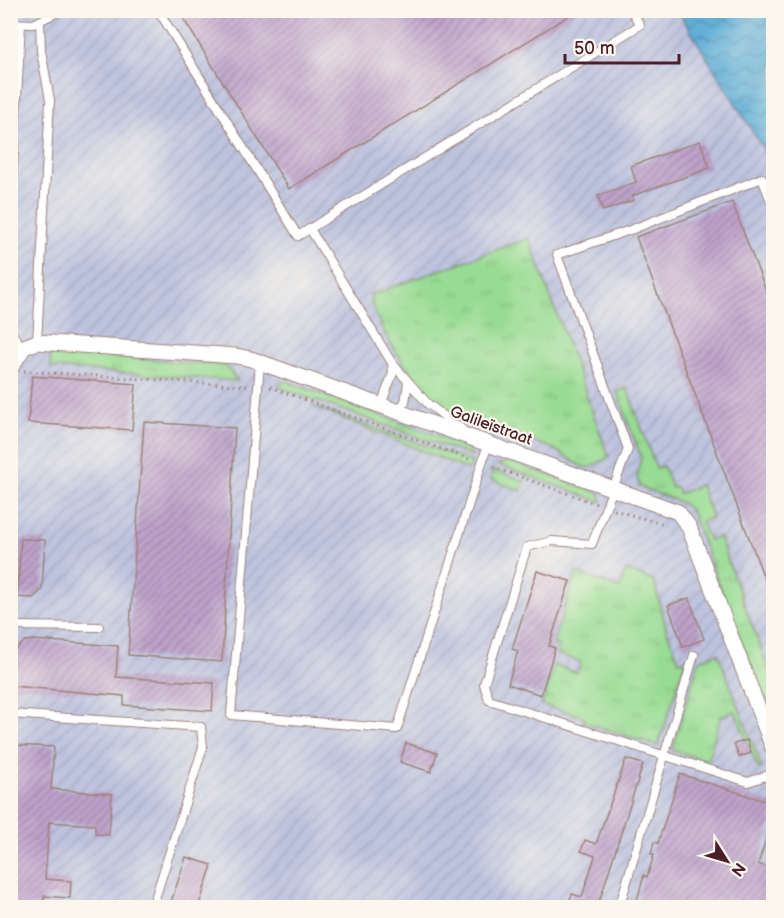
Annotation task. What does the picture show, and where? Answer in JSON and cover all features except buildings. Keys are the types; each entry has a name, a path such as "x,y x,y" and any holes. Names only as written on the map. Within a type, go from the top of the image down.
{"street":[{"path":"16,370 18,350 37,342"},
{"name":"Galileïstraat","path":"37,342 236,356 381,405 678,512 691,530 774,750"}],"lane":[{"path":"10,23 40,22 62,10"},
{"path":"158,10 298,236 640,25 631,10"},
{"path":"37,342 50,100 41,51 40,22"},
{"path":"10,276 12,188 21,24"},
{"path":"774,209 762,178 633,229 556,255 628,449 592,544 552,541 527,547 484,684 489,700 748,782 774,773"},
{"path":"309,229 392,363 428,404 473,438"},
{"path":"10,331 18,350"},
{"path":"260,363 231,715 397,729 488,444"},
{"path":"381,405 393,374 392,363"},
{"path":"396,411 405,402 408,383"},
{"path":"10,626 99,627"},
{"path":"618,908 694,655"},
{"path":"10,714 201,727 203,747 152,908"}],"path":[{"path":"16,370 270,387 473,460"},
{"path":"484,464 644,520 691,530"}],"shaded area":[{"path":"11,11 773,11 773,907 11,907"}],"green space":[{"path":"529,238 609,457 589,468 581,466 552,448 453,413 441,404 402,361 381,326 370,295"},
{"path":"50,352 225,365 238,381 51,368"},
{"path":"285,381 466,446 472,456 278,387"},
{"path":"627,388 656,468 663,466 672,488 676,487 679,494 700,485 712,517 701,522 709,540 719,537 773,681 773,705 762,696 691,511 682,503 640,487 637,477 641,457 617,392"},
{"path":"312,406 472,462 469,470"},
{"path":"509,461 599,493 602,502 498,465"},
{"path":"493,470 524,481 521,491 490,479"},
{"path":"626,570 654,581 666,628 679,661 686,659 658,746 584,722 585,717 542,705 554,665 577,673 581,662 556,654 559,646 553,644 576,573 620,588"},
{"path":"718,653 762,768 758,768 735,711 721,716 707,761 672,750 699,660"}],"water":[{"path":"678,11 773,11 773,176 763,148"}]}
